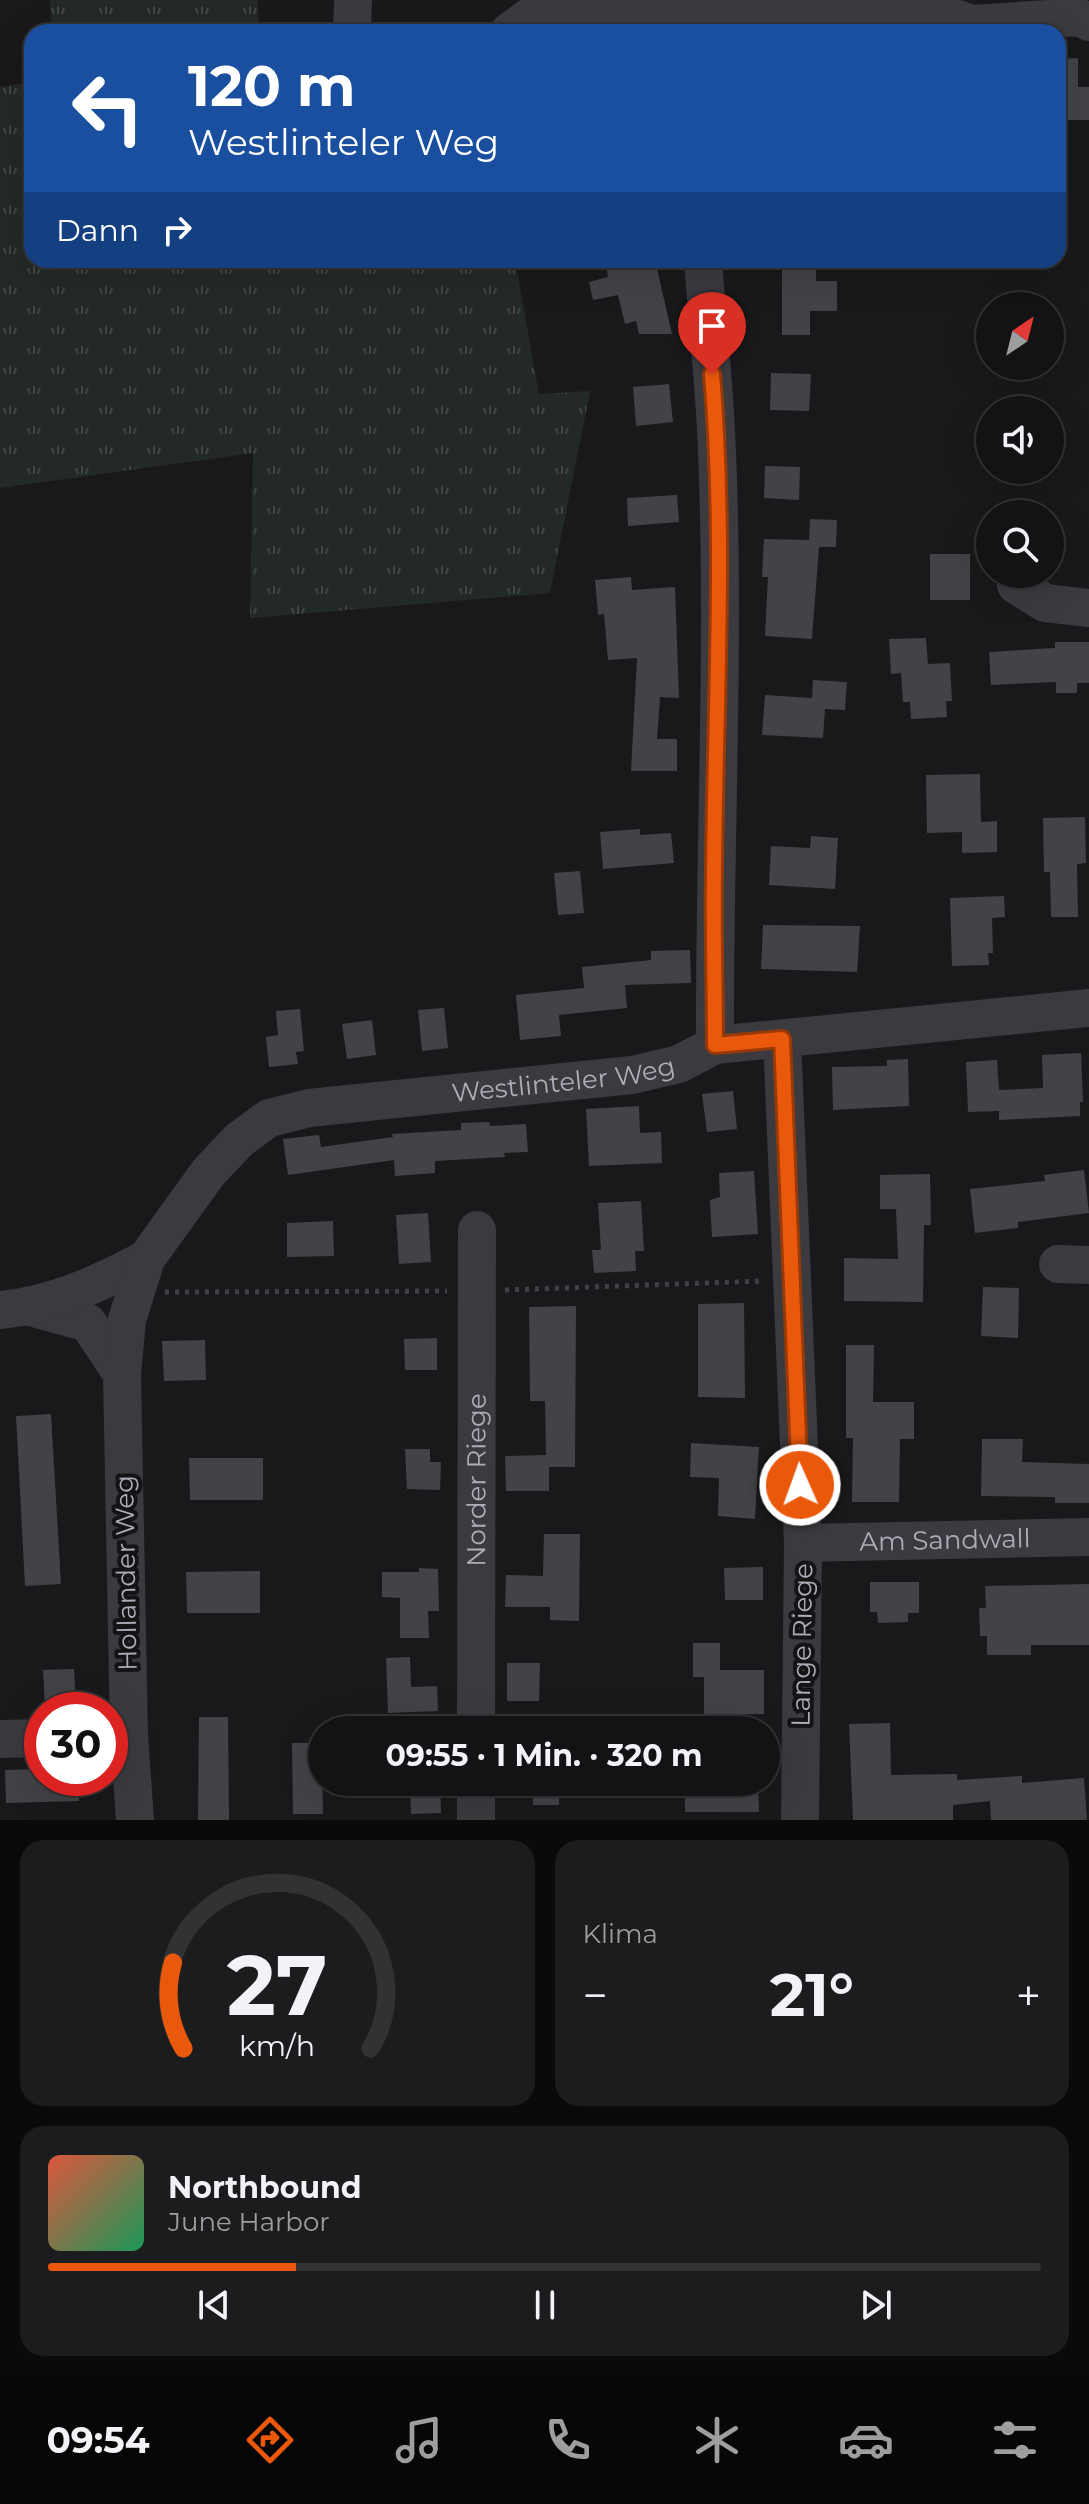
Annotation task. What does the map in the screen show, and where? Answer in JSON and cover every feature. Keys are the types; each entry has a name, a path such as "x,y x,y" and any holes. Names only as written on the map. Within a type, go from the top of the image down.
{"street":[{"path":"352,24 353,0"},
{"path":"520,24 536,12 701,15 840,4 926,8 972,24 1082,13"},
{"path":"704,268 716,431 720,704 714,873 715,1045"},
{"path":"1021,588 1045,603 1089,608"},
{"name":"Westlinteler Weg","path":"122,1374 127,1320 146,1259 208,1173 239,1140 269,1118 309,1108 632,1075 679,1064 715,1045 1089,1008"},
{"name":"Lange Riege","path":"782,1039 803,1543 800,1820"},
{"name":"Norder Riege","path":"476,1716 477,1230"},
{"name":"Westlinteler Weg","path":"15,1308 89,1289 146,1259"},
{"name":"Westlinteler Weg","path":"15,1308 88,1323 122,1374"},
{"name":"Hollander Weg","path":"120,1692 122,1374"},
{"name":"Am Sandwall","path":"803,1543 1089,1537"},
{"path":"0,1739 24,1738"},
{"name":"Hollander Weg","path":"128,1781 135,1820"},
{"path":"476,1796 476,1820"}],"green space":[{"path":"50,0 258,0 259,24 52,24"},
{"path":"24,83 24,268 516,268 539,394 590,391 550,593 250,618 253,453 0,488 0,87"}],"building":[{"path":"1078,58 1078,87 1089,87 1089,120 1068,120 1066,59"},
{"path":"606,268 657,268 672,334 639,334 636,321 625,324 618,295 593,300 589,282 608,277"},
{"path":"782,268 816,268 816,281 837,281 837,311 810,311 810,335 782,335"},
{"path":"771,373 811,374 809,411 770,410"},
{"path":"669,384 673,422 636,426 633,387"},
{"path":"765,466 800,467 799,500 764,498"},
{"path":"677,495 679,522 628,526 627,498"},
{"path":"810,519 837,520 836,547 819,547 812,639 765,636 768,577 762,577 764,539 809,540"},
{"path":"930,554 970,554 970,600 930,600"},
{"path":"631,577 632,590 675,587 679,698 660,697 657,739 677,739 677,771 631,771 637,658 608,660 604,614 598,615 595,580"},
{"path":"926,638 928,664 950,663 952,701 946,701 947,717 911,719 910,702 903,702 901,673 891,674 889,639"},
{"path":"1055,642 1089,642 1089,683 1077,683 1077,693 1056,693 1056,682 991,685 989,652 1055,648"},
{"path":"813,680 847,682 845,710 825,709 823,738 762,735 765,695 812,698"},
{"path":"980,774 981,822 997,821 997,852 962,853 962,832 927,833 926,775"},
{"path":"1085,817 1086,863 1077,864 1078,917 1051,917 1050,872 1044,872 1043,818"},
{"path":"640,829 640,835 671,833 674,863 603,869 600,832"},
{"path":"811,836 838,838 835,889 769,885 771,846 810,848"},
{"path":"580,871 584,913 558,915 554,873"},
{"path":"1004,896 1005,917 992,918 993,953 988,953 989,965 952,966 950,898"},
{"path":"763,925 860,926 857,972 761,969"},
{"path":"690,950 691,983 625,985 627,1008 559,1015 561,1036 520,1040 516,995 584,988 582,967 651,960 651,951"},
{"path":"444,1008 448,1048 422,1051 418,1010"},
{"path":"300,1009 304,1051 296,1052 298,1064 269,1067 266,1037 278,1035 276,1011"},
{"path":"372,1020 376,1055 347,1059 342,1024"},
{"path":"1081,1053 1083,1102 1080,1102 1080,1116 999,1120 999,1111 968,1112 966,1062 997,1060 999,1090 1043,1088 1042,1055"},
{"path":"908,1059 909,1106 833,1110 832,1067 887,1066 887,1060"},
{"path":"733,1091 737,1129 707,1132 702,1094"},
{"path":"639,1106 640,1133 661,1132 662,1163 589,1166 586,1109"},
{"path":"489,1122 490,1126 526,1124 528,1152 504,1153 505,1157 435,1161 435,1173 395,1176 394,1160 288,1175 283,1139 319,1135 321,1147 393,1137 392,1134 461,1130 461,1123"},
{"path":"1084,1170 1089,1213 1018,1222 1018,1228 975,1233 970,1189 1045,1181 1044,1175"},
{"path":"754,1171 758,1234 712,1237 710,1200 720,1197 719,1173"},
{"path":"930,1174 931,1225 924,1225 923,1302 844,1301 844,1258 898,1259 896,1209 880,1209 880,1175"},
{"path":"641,1201 644,1251 635,1251 636,1271 594,1273 592,1250 601,1250 598,1203"},
{"path":"428,1213 431,1262 399,1264 396,1215"},
{"path":"333,1221 334,1256 287,1257 287,1223"},
{"path":"983,1287 1019,1288 1018,1338 981,1336"},
{"path":"744,1303 745,1398 698,1397 698,1304"},
{"path":"576,1306 575,1467 549,1467 549,1491 506,1491 505,1456 546,1455 545,1401 530,1401 529,1307"},
{"path":"437,1338 437,1370 405,1370 404,1339"},
{"path":"205,1340 206,1380 164,1381 162,1341"},
{"path":"846,1345 874,1345 873,1402 914,1402 914,1439 900,1439 899,1502 852,1502 853,1438 846,1438"},
{"path":"51,1414 61,1584 25,1586 16,1416"},
{"path":"982,1439 1023,1439 1022,1462 1089,1464 1089,1503 1055,1503 1055,1497 981,1496"},
{"path":"691,1443 759,1447 755,1519 718,1516 719,1478 690,1477"},
{"path":"405,1449 430,1449 430,1462 441,1462 440,1490 407,1489"},
{"path":"189,1458 263,1458 263,1500 190,1500"},
{"path":"544,1534 580,1534 579,1621 550,1620 550,1607 505,1607 506,1575 543,1576"},
{"path":"763,1567 763,1600 725,1600 724,1568"},
{"path":"419,1568 438,1569 439,1611 428,1611 429,1638 400,1638 400,1598 382,1597 382,1572 419,1572"},
{"path":"260,1571 260,1613 187,1613 186,1572"},
{"path":"870,1582 919,1582 919,1613 908,1613 908,1622 878,1623 877,1612 870,1612"},
{"path":"1089,1584 1089,1645 1031,1645 1031,1655 987,1655 987,1636 980,1636 979,1608 986,1608 985,1586"},
{"path":"693,1643 720,1643 720,1670 764,1670 764,1714 704,1715 704,1677 693,1677"},
{"path":"410,1657 411,1687 437,1686 438,1711 388,1713 386,1658"},
{"path":"507,1663 540,1663 539,1701 507,1701"},
{"path":"74,1669 75,1692 44,1692 43,1670"},
{"path":"199,1717 228,1717 229,1820 198,1820"},
{"path":"890,1723 891,1775 957,1774 957,1780 1022,1776 1022,1783 1084,1778 1087,1820 991,1820 990,1801 953,1805 953,1820 853,1820 849,1724"},
{"path":"292,1743 308,1743 308,1796 323,1796 323,1814 293,1814"},
{"path":"24,1769 24,1796 79,1796 79,1801 6,1803 5,1770"},
{"path":"410,1796 440,1796 441,1813 411,1814"},
{"path":"533,1796 559,1796 559,1805 533,1805"},
{"path":"685,1796 758,1796 759,1812 685,1812"}],"route":[{"path":"712,374 716,431 720,704 714,873 715,1045 782,1039 800,1485"}]}
